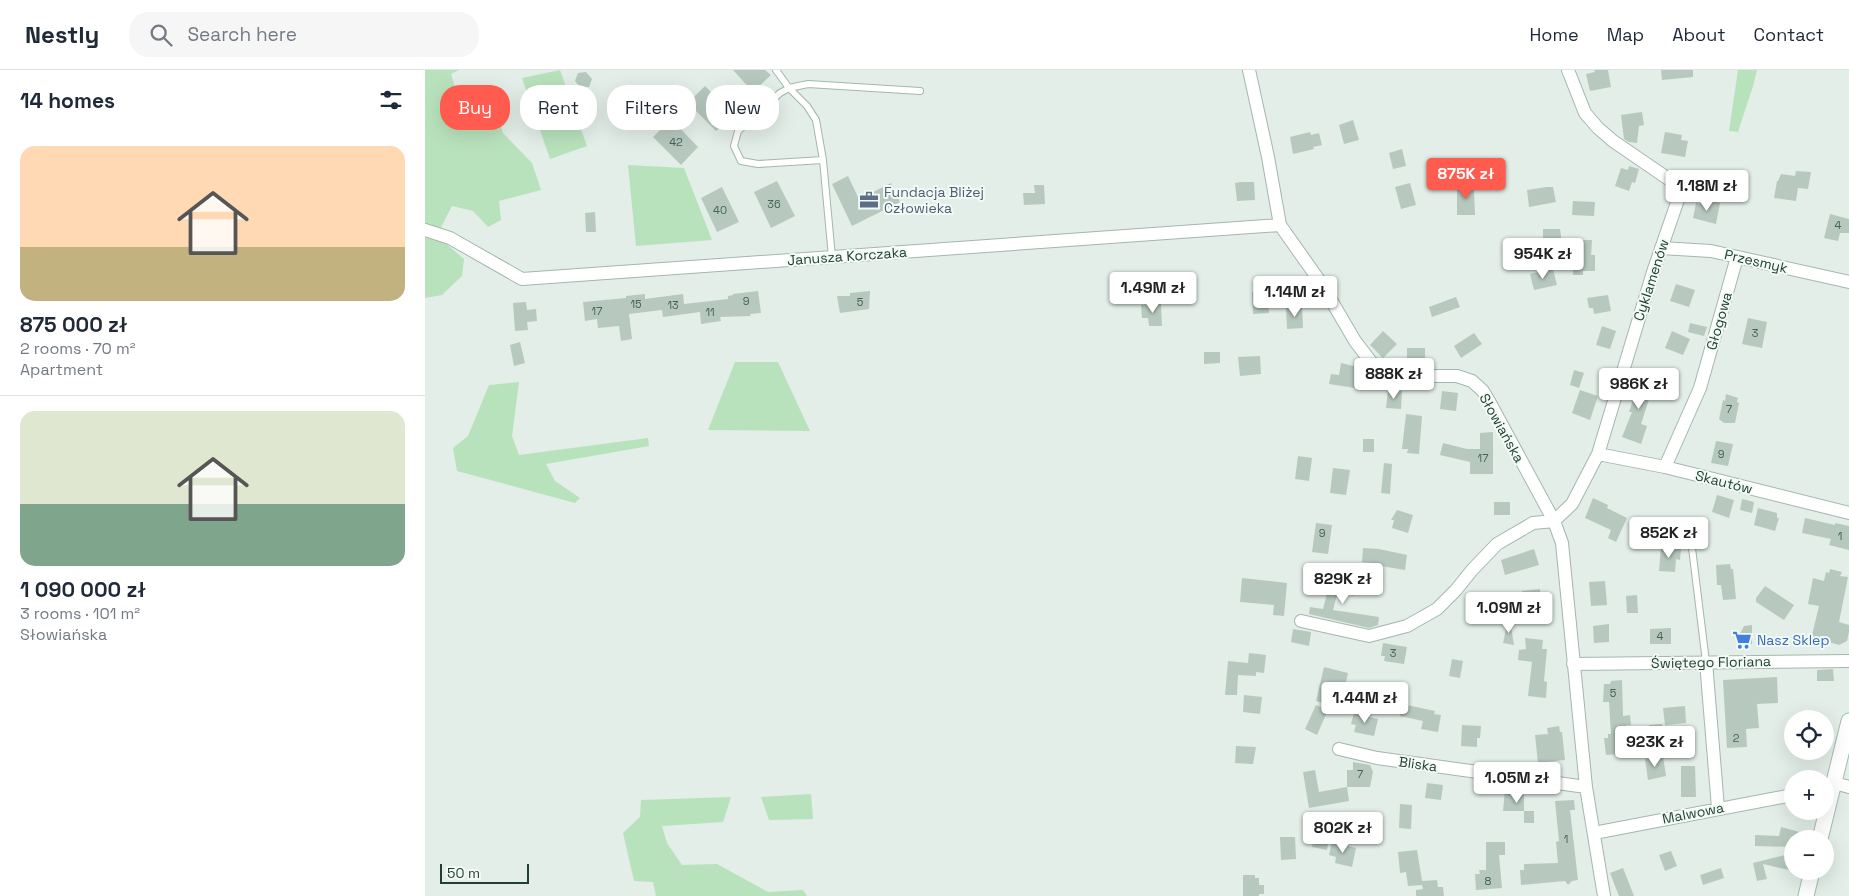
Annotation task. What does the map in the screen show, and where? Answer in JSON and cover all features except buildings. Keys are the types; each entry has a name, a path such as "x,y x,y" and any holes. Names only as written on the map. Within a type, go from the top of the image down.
{"main road":[{"path":"1834,775 1849,721"},
{"path":"1806,896 1810,880"}],"street":[{"name":"Słowiańska","path":"1249,70 1268,157 1280,225 1321,283 1355,341 1371,362 1386,372 1404,376 1457,376 1473,381 1483,391 1554,521 1562,543 1586,787 1604,896"},
{"name":"Cyklamenów","path":"1554,521 1572,504 1598,454 1661,248 1680,194 1670,180 1613,141 1598,128 1585,113 1568,70"},
{"name":"Janusza Korczaka","path":"425,230 451,238 523,279 1280,225"},
{"name":"Przesmyk","path":"1661,248 1711,251 1849,282"},
{"name":"Głogowa","path":"1665,467 1700,388 1737,257"},
{"name":"Skautów","path":"1598,454 1665,467 1849,513"},
{"path":"1301,621 1369,636 1407,626 1437,609 1497,544 1533,524 1554,521"},
{"name":"Świętego Floriana","path":"1573,664 1849,661"},
{"path":"1706,662 1717,808"},
{"name":"Bliska","path":"1339,749 1377,758 1586,787"},
{"path":"1834,789 1849,787"},
{"name":"Malwowa","path":"1594,832 1784,797"}],"lane":[{"path":"776,70 789,88 807,106 816,120 823,160 832,257"},
{"path":"823,160 758,164 741,161 734,146 738,131 780,93 789,88 808,84 920,91"},
{"path":"1692,548 1706,662"}],"green space":[{"path":"425,70 459,70 451,74 454,85 440,85 440,130 502,130 532,163 541,190 499,201 501,220 488,227 473,211 452,206 440,229 425,225"},
{"path":"560,70 565,85 524,85 522,78"},
{"path":"1738,70 1757,70 1738,132 1729,131"},
{"path":"540,130 581,130 587,146 550,159"},
{"path":"628,165 684,168 712,240 636,246"},
{"path":"425,237 444,242 464,259 462,276 442,295 425,298"},
{"path":"735,362 778,362 810,431 708,430"},
{"path":"519,382 512,436 519,455 648,438 649,446 546,464 555,481 580,498 575,503 457,471 453,448 468,436 489,385"},
{"path":"811,794 813,819 769,820 761,797"},
{"path":"731,797 723,822 662,826 667,843 682,865 717,864 768,892 803,890 807,896 656,896 653,882 634,881 623,833 640,817 641,800"}],"place":[{"name":"Fundacja Bliżej Człowieka","path":"869,200"},
{"name":"Nasz Sklep","path":"1742,640"}]}
